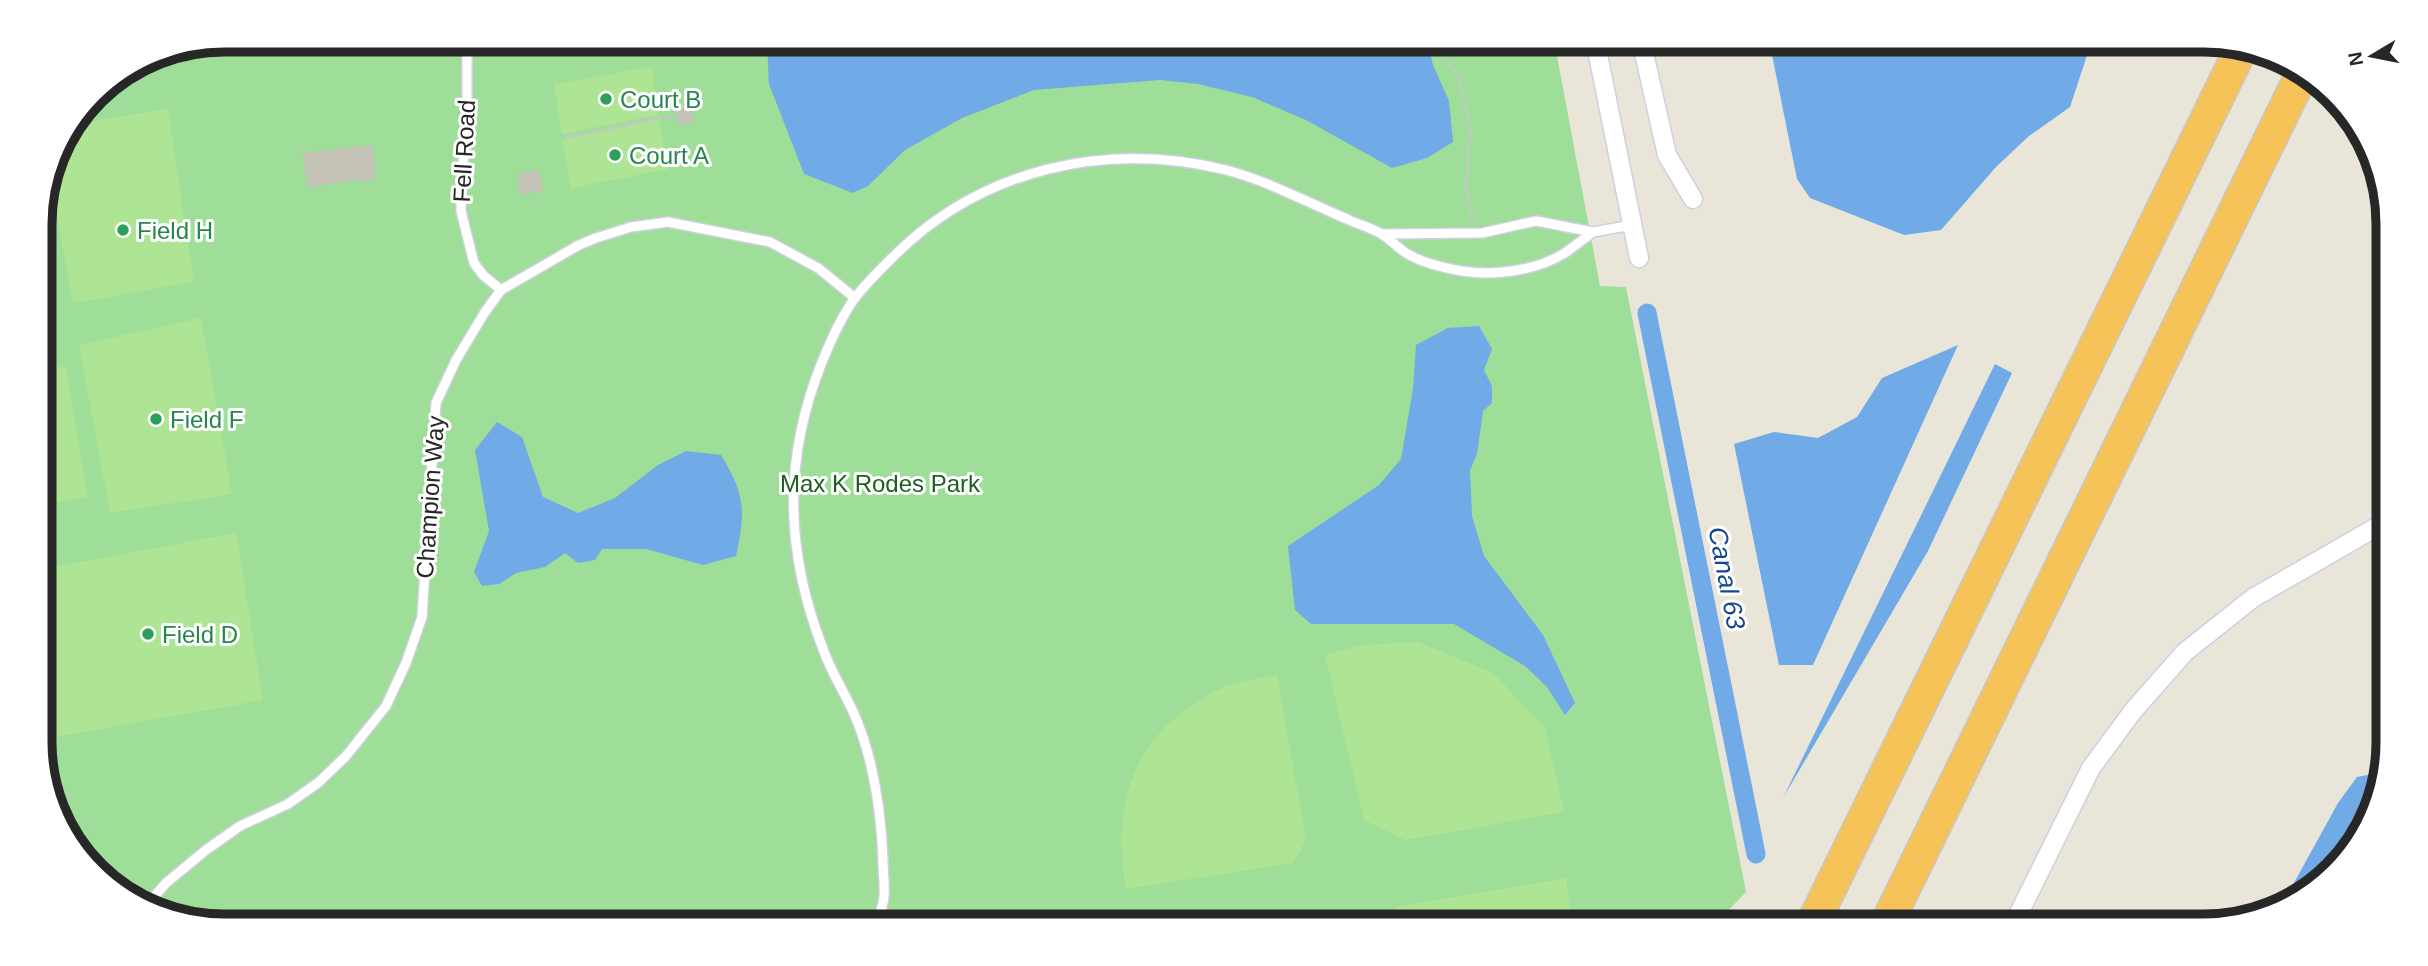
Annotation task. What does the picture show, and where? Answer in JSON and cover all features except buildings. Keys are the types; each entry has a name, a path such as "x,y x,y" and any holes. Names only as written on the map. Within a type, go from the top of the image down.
{"highway":[{"path":"1818,913 2238,56"},
{"path":"1892,913 2298,82"}],"street":[{"path":"1597,52 1639,258"},
{"path":"1644,52 1667,155 1693,199"},
{"path":"2019,913 2091,768 2133,711 2185,652 2253,598 2376,528"}],"lane":[{"name":"Fell Road","path":"467,53 467,131 461,211 474,263 483,275 501,290"},
{"path":"880,914 884,895 877,793 865,743 823,650 799,576 792,502 794,461 801,422 830,343 855,298 901,249 951,210 998,185 1052,166 1109,159 1160,158 1227,170 1382,234 1407,254 1465,272 1511,271 1560,256 1593,232"},
{"path":"1382,234 1475,233 1536,221 1593,232 1632,225"},
{"name":"Champion Way","path":"153,898 166,883 240,826 288,804 319,782 346,756 386,706 406,663 422,617 436,403 456,360 501,290 596,238 631,228 668,222 770,242 818,268 855,298"}],"path":[{"path":"1441,52 1458,75 1470,128 1466,187 1475,233"},
{"path":"566,138 658,118 676,117"}],"green space":[{"name":"Max K Rodes Park","path":"1556,52 1600,286 1626,287 1746,892 1726,913 225,914 191,910 149,896 111,871 95,855 70,817 56,775 52,741 53,213 62,169 70,149 88,120 111,95 129,82 149,70 179,59 220,53"},
{"name":"Court B","path":"652,67 658,115 562,134 554,84"},
{"name":"Field H","path":"168,109 194,282 73,303 54,201 58,180 70,149 87,122"},
{"name":"Court A","path":"659,119 668,169 571,188 562,140"},
{"name":"Field F","path":"201,318 232,494 110,513 79,345"},
{"path":"66,366 88,497 52,503 53,369"},
{"name":"Field D","path":"236,533 263,700 52,738 52,567"},
{"path":"1418,642 1493,673 1545,728 1564,812 1405,840 1364,820 1325,655 1364,645"},
{"path":"1277,675 1306,840 1293,863 1126,889 1123,814 1136,769 1148,749 1163,729 1211,693 1236,683"},
{"path":"1566,878 1571,913 1392,913 1396,907"}],"water":[{"path":"1430,52 1449,101 1453,142 1427,158 1392,168 1306,120 1252,97 1198,84 1160,80 1034,90 962,118 905,150 868,186 853,193 804,174 769,84 767,53"},
{"path":"1771,52 2088,52 2070,107 2029,136 1996,167 1941,230 1904,235 1810,198 1797,179"},
{"path":"1479,326 1492,349 1484,370 1492,386 1492,403 1483,411 1477,454 1470,470 1472,516 1484,556 1543,635 1575,703 1565,715 1547,687 1525,666 1454,624 1311,624 1295,610 1288,546 1379,485 1401,459 1413,389 1416,345 1448,328"},
{"path":"1958,345 1813,665 1779,665 1734,444 1774,432 1818,438 1857,417 1882,378"},
{"path":"1995,364 2012,373 1928,551 1783,798"},
{"path":"497,422 522,437 543,497 578,513 615,498 658,465 686,451 721,455 735,481 741,504 741,527 736,556 703,565 646,549 602,549 595,560 578,563 565,553 545,567 516,573 499,584 482,586 474,572 489,531 475,450"},
{"path":"2372,774 2358,817 2333,855 2308,878 2290,889 2338,803 2357,777"}],"waterway":[{"name":"Canal 63","path":"1647,313 1756,854"}],"place":[{"name":"Court B","path":"606,99"},
{"name":"Court A","path":"615,155"},
{"name":"Field H","path":"123,230"},
{"name":"Field F","path":"156,419"},
{"name":"Field D","path":"148,634"}]}
